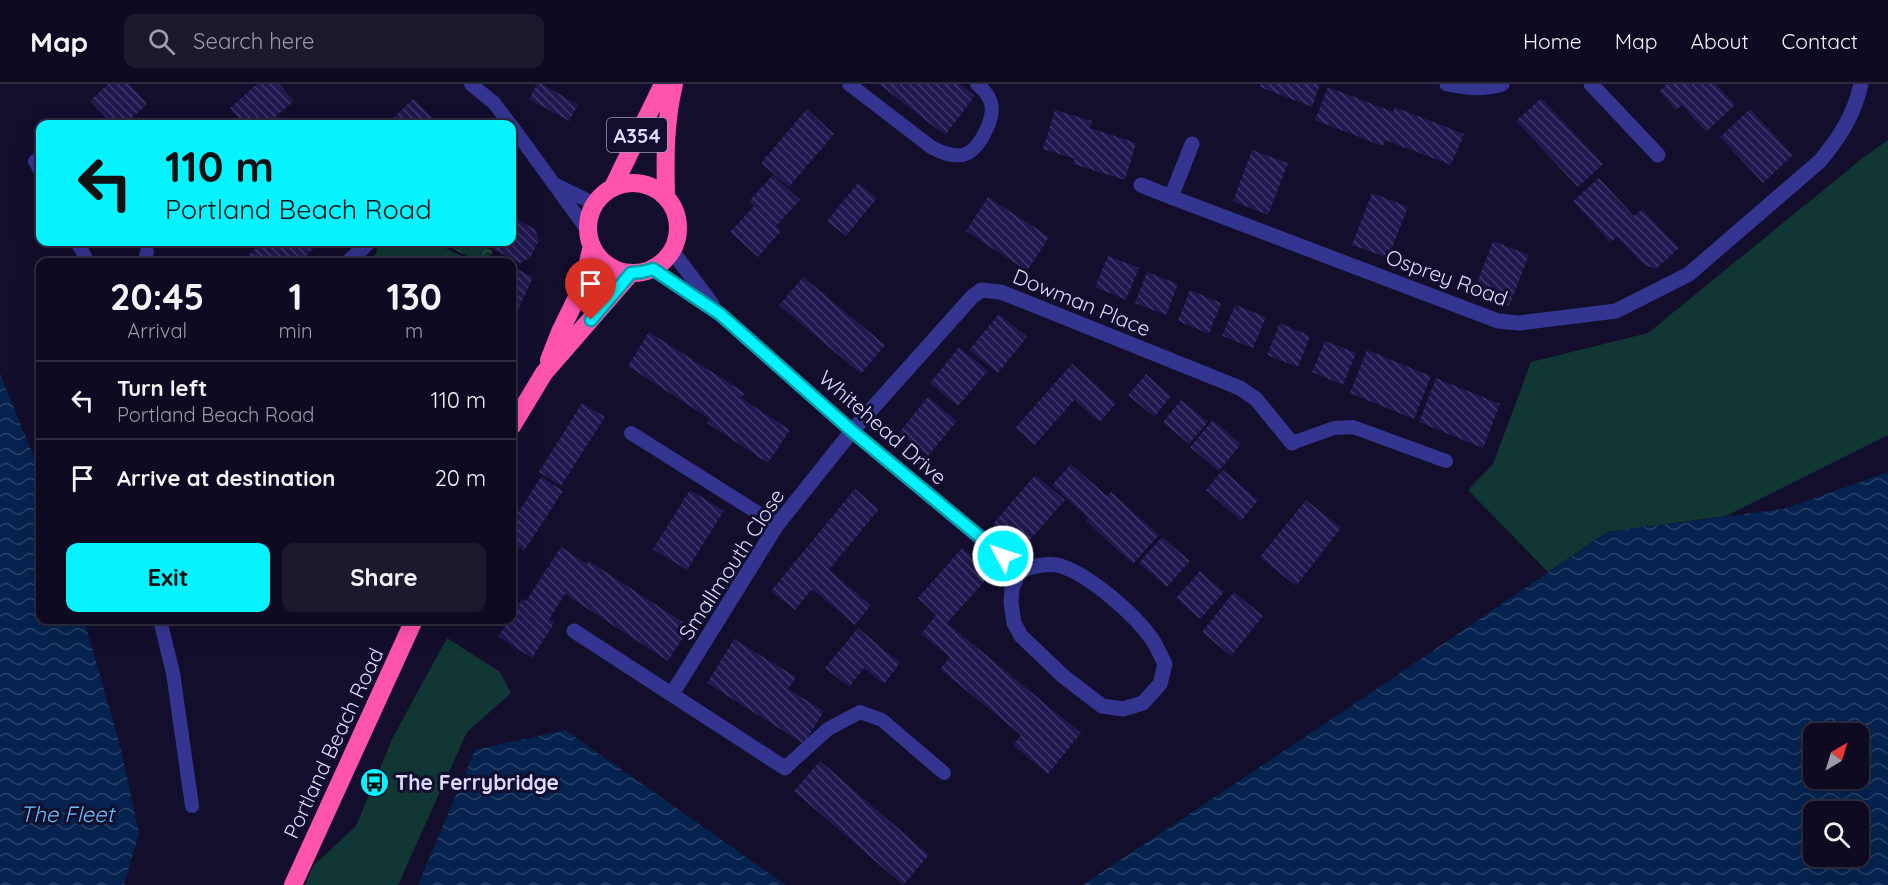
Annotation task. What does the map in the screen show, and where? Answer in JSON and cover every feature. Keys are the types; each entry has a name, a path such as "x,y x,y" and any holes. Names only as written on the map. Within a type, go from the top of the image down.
{"highway":[{"name":"A354","path":"595,204 613,187 663,84"},
{"name":"A354","path":"672,251 679,228 677,217 666,195 665,147 667,118 674,84"},
{"path":"613,187 628,183 642,184 666,195"},
{"path":"516,419 544,373 560,332 582,287 590,238 589,217 595,204"},
{"path":"590,238 598,257 607,265 619,271 631,273 653,269 672,251"},
{"path":"544,373 631,273"},
{"name":"Portland Beach Road","path":"293,885 412,624"}],"street":[{"path":"1447,84 1467,88 1487,88 1502,84"},
{"path":"1591,84 1658,155"},
{"name":"Osprey Road","path":"1141,185 1498,321 1519,323 1616,310 1689,274 1820,161 1838,140 1849,120 1858,99 1861,84"},
{"path":"1171,197 1191,144"},
{"path":"352,258 365,246"},
{"name":"Whitehead Drive","path":"672,251 720,314"},
{"name":"Whitehead Drive","path":"653,269 720,314 852,431 1020,570"},
{"name":"Dowman Place","path":"852,431 972,297 981,290 1001,292 1240,388 1256,399 1293,443"},
{"name":"Smallmouth Close","path":"672,694 777,525 852,431"},
{"path":"1040,564 1060,566 1087,579 1122,606 1151,638 1165,664 1160,684 1143,703 1123,709 1102,705 1062,676 1021,636 1014,623 1011,603 1012,588 1020,570 1040,564"},
{"path":"574,632 785,768"}],"lane":[{"path":"471,84 494,103 507,120"},
{"path":"849,84 931,147 945,154 956,155 966,154 976,147 982,139 991,113 991,103 987,94 977,84"},
{"path":"516,132 555,184 590,238"},
{"path":"555,184 595,204"},
{"path":"1293,443 1334,428 1353,427 1446,461"},
{"path":"631,433 777,525"},
{"path":"161,624 173,673 192,806"},
{"path":"785,768 828,729 860,712 882,720 944,773"}],"green space":[{"path":"1888,140 1888,435 1726,516 1607,532 1548,572 1468,490 1493,464 1531,362 1648,333"},
{"path":"376,246 442,246 463,257 372,258 377,252"},
{"path":"448,246 484,246 493,251 489,258 471,258"},
{"path":"447,638 500,672 511,693 467,732 398,885 305,885 313,866 356,826 393,737"}],"water":[{"name":"The Fleet","path":"0,374 36,462 36,624 85,624 119,741 139,833 124,885 0,885"},
{"path":"1888,472 1888,885 1083,885 1396,676 1607,532 1784,509"},
{"path":"565,730 786,885 418,885 475,750"}],"building":[{"path":"108,84 129,84 147,104 129,120 108,120 90,101"},
{"path":"257,84 279,84 294,101 272,120 241,120 230,108"},
{"path":"537,84 542,84 578,105 569,121 529,99"},
{"path":"879,84 960,84 975,96 945,135"},
{"path":"1261,84 1320,84 1312,107 1260,87"},
{"path":"1667,84 1716,84 1735,105 1706,132 1682,105 1676,110 1659,91"},
{"path":"1328,87 1393,112 1395,107 1464,134 1451,165 1385,140 1383,146 1315,120"},
{"path":"1541,98 1603,164 1578,187 1516,121"},
{"path":"413,99 435,120 391,120"},
{"path":"807,109 834,134 789,187 761,163"},
{"path":"1750,109 1793,155 1763,183 1720,137"},
{"path":"1055,110 1092,121 1090,128 1136,143 1125,180 1073,164 1075,159 1043,149"},
{"path":"1252,150 1288,163 1268,215 1233,201"},
{"path":"773,175 800,200 776,226 781,231 758,257 730,232 754,206 749,201"},
{"path":"1599,178 1634,216 1642,209 1679,248 1656,269 1644,265 1617,237 1610,242 1573,201"},
{"path":"858,183 877,198 846,236 827,221"},
{"path":"1372,193 1408,207 1388,258 1352,245"},
{"path":"988,197 1049,237 1027,271 966,231"},
{"path":"516,219 535,229 539,240 530,258 520,263 516,261 516,258 510,258 491,248 492,246 516,246"},
{"path":"1493,241 1529,255 1509,306 1473,293"},
{"path":"258,246 316,246 304,258 246,258"},
{"path":"1108,256 1139,268 1126,300 1095,287"},
{"path":"516,269 533,277 516,314"},
{"path":"1147,272 1178,284 1166,315 1135,303"},
{"path":"803,277 885,345 861,374 779,305"},
{"path":"1190,290 1221,303 1209,334 1178,321"},
{"path":"1235,305 1266,317 1253,348 1222,336"},
{"path":"999,314 1027,337 998,373 969,350"},
{"path":"1280,323 1310,336 1298,367 1267,355"},
{"path":"649,332 745,393 741,398 790,430 768,463 707,423 710,419 628,366"},
{"path":"1325,341 1356,353 1343,385 1312,372"},
{"path":"959,347 988,371 958,406 930,383"},
{"path":"1367,350 1431,376 1414,419 1350,393"},
{"path":"1072,364 1116,403 1100,422 1074,400 1035,445 1015,428"},
{"path":"1146,374 1171,396 1154,417 1128,395"},
{"path":"1436,378 1500,404 1483,448 1419,422"},
{"path":"928,397 957,421 928,456 899,433"},
{"path":"1181,400 1208,422 1189,444 1163,422"},
{"path":"582,403 605,417 561,486 539,472"},
{"path":"1213,420 1241,444 1219,471 1190,447"},
{"path":"1071,464 1107,496 1111,492 1159,535 1133,564 1086,521 1088,518 1052,485"},
{"path":"1223,470 1258,500 1241,521 1206,490"},
{"path":"1035,475 1065,500 1022,549 993,524"},
{"path":"541,477 563,491 524,551 516,546 516,516"},
{"path":"855,489 879,509 829,570 871,605 855,625 812,589 795,610 771,591"},
{"path":"690,490 724,511 687,570 653,549"},
{"path":"1306,500 1341,528 1296,586 1260,557"},
{"path":"1162,537 1190,561 1167,587 1139,563"},
{"path":"561,547 587,564 589,561 690,627 668,661 565,594 549,619 554,623 532,658 498,636 506,624 516,624 516,609 522,599 526,601"},
{"path":"962,548 991,574 947,623 1081,733 1048,774 1013,745 1021,735 940,669 950,657 921,634 936,615 918,598"},
{"path":"1200,571 1224,592 1200,619 1176,598"},
{"path":"1234,592 1263,616 1231,656 1202,632"},
{"path":"858,628 900,663 884,684 864,668 849,687 825,668"},
{"path":"734,639 796,677 788,689 824,711 804,744 707,683"},
{"path":"820,761 929,855 903,885 794,791"}],"place":[{"name":"The Ferrybridge","path":"374,782"}],"route":[{"path":"591,320 631,273 653,269 720,314 852,431 1003,556"}]}
